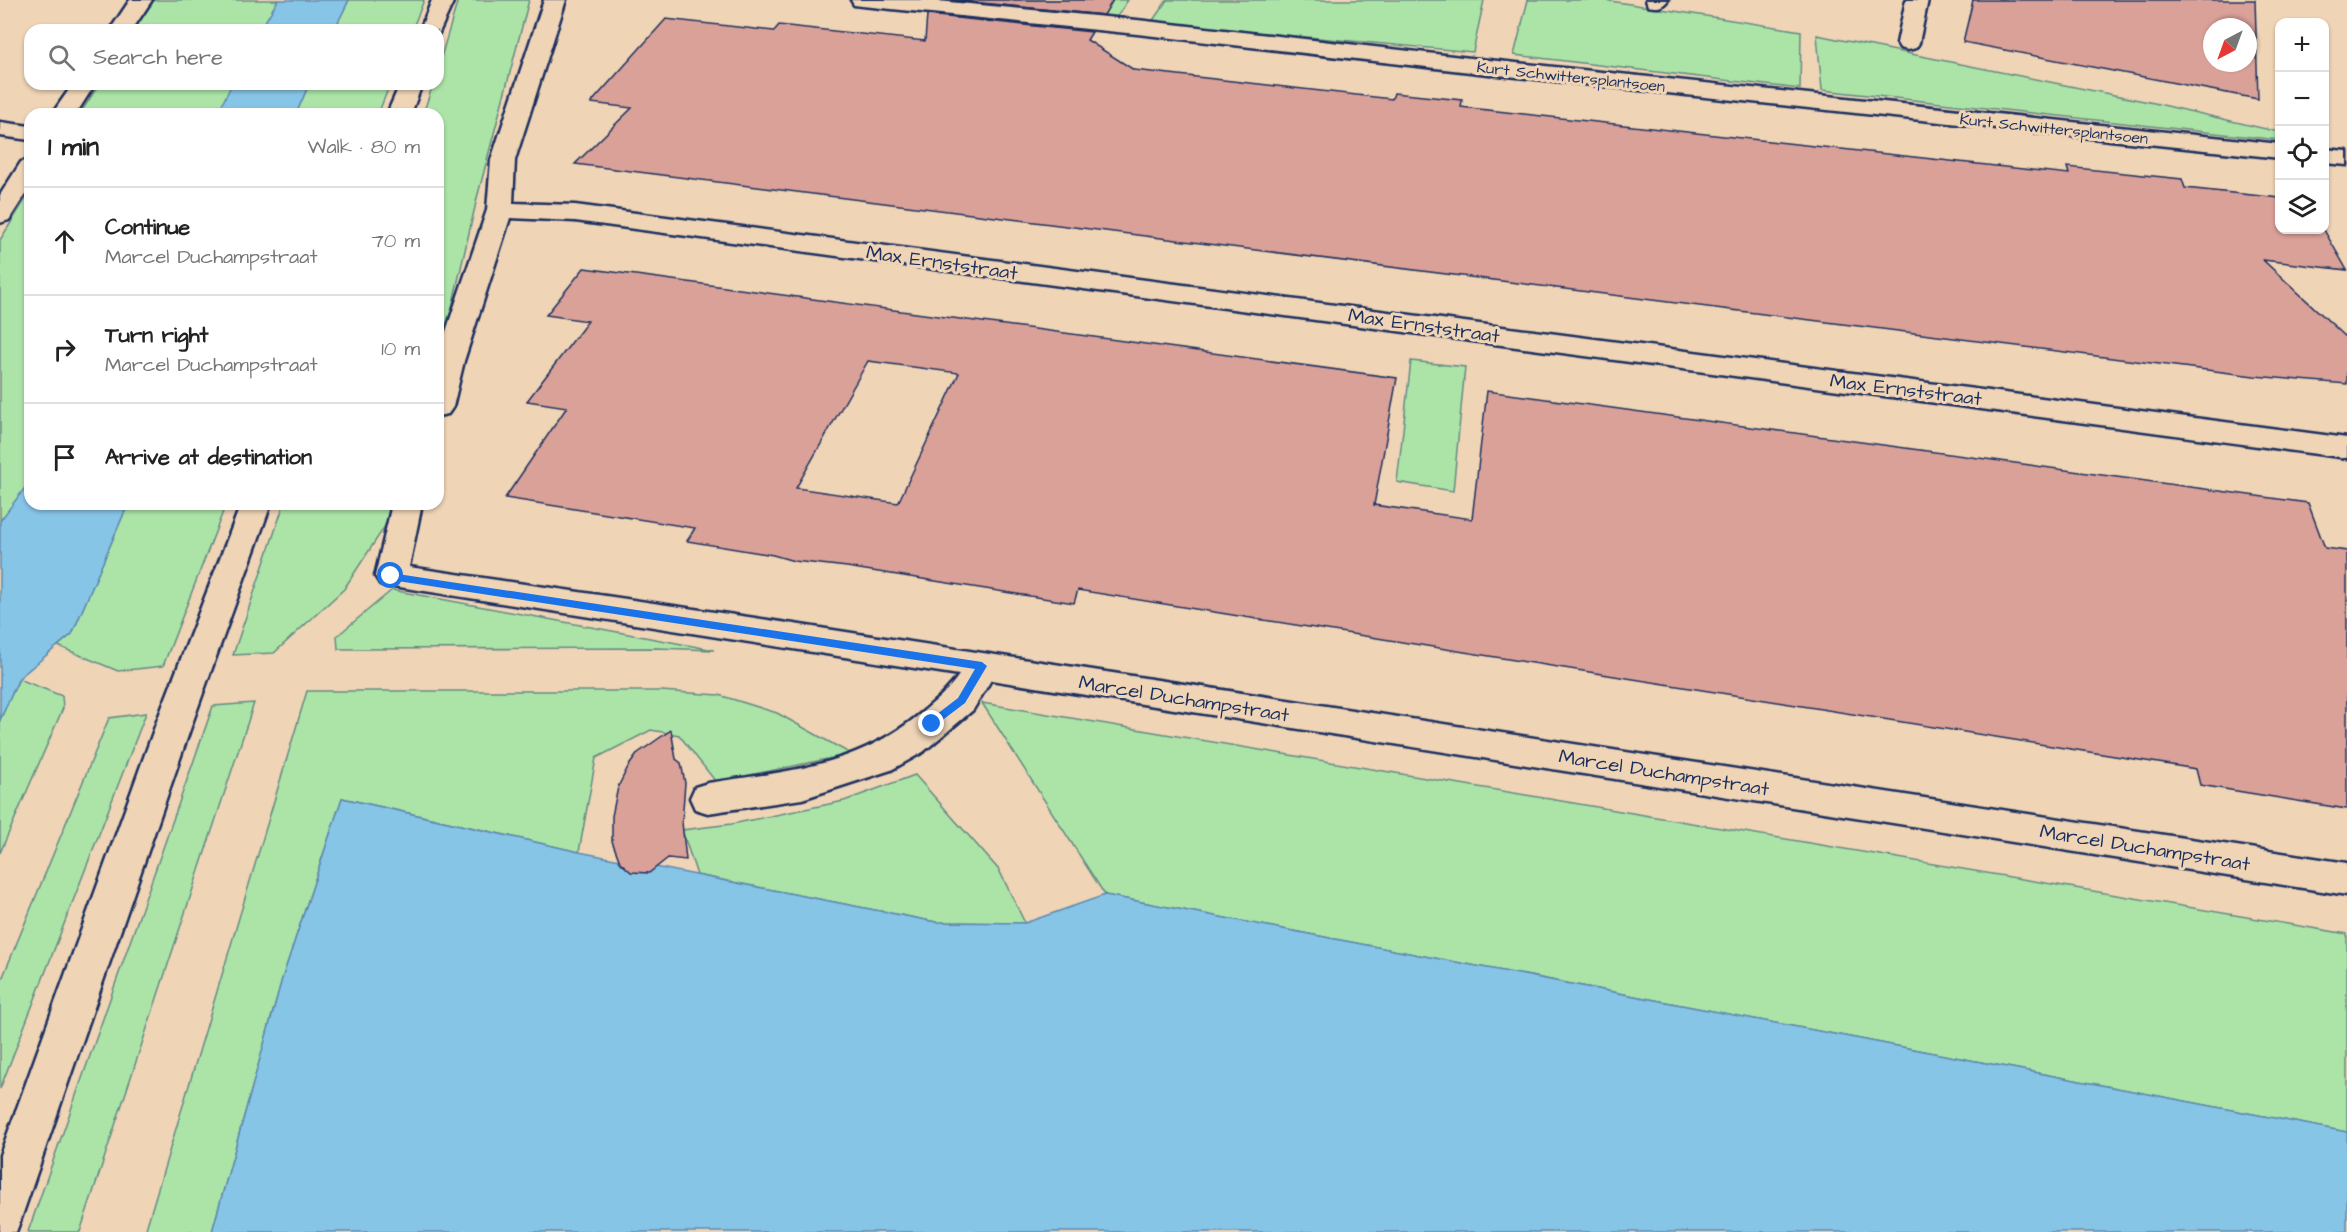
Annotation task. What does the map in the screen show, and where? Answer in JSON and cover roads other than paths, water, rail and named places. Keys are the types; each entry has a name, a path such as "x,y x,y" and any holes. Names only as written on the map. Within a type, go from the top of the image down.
{"street":[{"path":"125,24 141,0"},
{"path":"434,24 443,0"},
{"path":"444,384 500,210 502,160 555,0"},
{"name":"Kurt Schwittersplantsoen","path":"862,0 1137,27 1549,74 2275,150"},
{"path":"1908,43 1917,0"},
{"path":"68,108 80,90"},
{"path":"401,108 409,90"},
{"path":"0,129 24,131"},
{"path":"2329,156 2347,158"},
{"path":"0,215 24,177"},
{"name":"Max Ernststraat","path":"500,210 586,214 2347,448"},
{"path":"0,1216 171,733 254,510"},
{"name":"Marcel Duchampstraat","path":"406,510 391,576 2347,879"},
{"path":"708,798 802,784 878,760 910,742 961,700 982,666"}],"water":[{"path":"278,0 349,0 337,24 264,24"},
{"path":"229,90 306,90 299,108 220,108"},
{"path":"24,489 24,510 125,510 72,634 19,678 0,720 0,521"},
{"path":"342,798 579,852 936,922 1025,923 1105,895 2347,1132 2347,1232 212,1232 282,979"}]}
